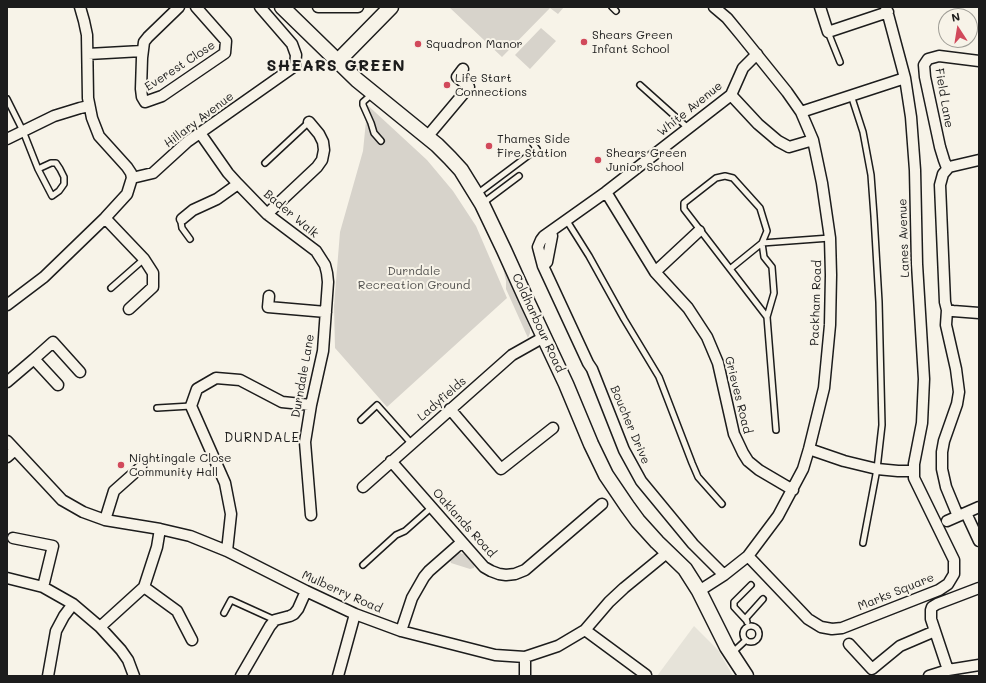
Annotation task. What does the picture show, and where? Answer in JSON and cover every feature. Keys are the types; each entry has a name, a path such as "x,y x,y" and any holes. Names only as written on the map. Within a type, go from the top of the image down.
{"street":[{"path":"7,305 44,277 105,218 127,194 132,178 127,167 99,136 92,118 89,106 88,54 85,26 80,7"},
{"name":"Everest Close","path":"179,7 145,39 142,51 141,89 143,99 146,103 162,96 222,56 226,51 226,41 196,7"},
{"name":"Coldharbour Road","path":"282,7 357,80 427,137 450,158 479,199 566,384 591,444 606,475 634,516 657,542 685,569 699,591 731,653 746,676"},
{"path":"318,7 358,7"},
{"path":"338,61 391,7"},
{"path":"820,7 828,32 887,9"},
{"name":"Hillary Avenue","path":"132,178 147,176 152,173 176,151 200,133 294,67 296,58 294,49 264,8"},
{"name":"Packham Road","path":"699,591 724,575 748,556 778,516 793,490 810,449 825,380 830,325 830,238 822,183 813,140 801,112 719,9"},
{"name":"Lanes Avenue","path":"887,9 905,78 911,117 915,170 917,264 924,379 922,423 914,471"},
{"path":"88,54 142,51"},
{"name":"White Avenue","path":"551,232 606,192 731,95 743,68 756,54"},
{"name":"Field Lane","path":"947,168 941,152 925,77 924,65 928,59 939,56 979,61"},
{"path":"427,137 469,87 457,77 463,69"},
{"path":"801,112 905,78"},
{"path":"731,95 758,124 778,141 789,147 813,140"},
{"path":"7,139 61,113 89,106"},
{"path":"267,214 317,167 322,160 324,150 323,142 319,134 309,122"},
{"name":"Bader Walk","path":"200,133 228,173 238,184 267,214 316,251 325,265"},
{"path":"979,160 955,164 947,168 941,181 940,194 947,330 956,368 958,396 944,441 942,452 942,469 946,488 979,540"},
{"path":"182,219 193,210 217,199 238,184"},
{"name":"Grieves Road","path":"606,192 655,272 691,313 712,347 722,376 734,434 748,461 759,470 793,490"},
{"path":"105,218 144,259 153,273 153,287 128,309"},
{"path":"655,272 700,231"},
{"name":"Boucher Drive","path":"551,232 552,236 547,262 543,266 592,369 624,450 641,481 693,544 724,575"},
{"name":"Durndale Lane","path":"311,515 305,442 311,405 323,350 328,282 325,265"},
{"path":"269,296 263,307 326,312"},
{"path":"947,310 979,313"},
{"name":"Ladyfields","path":"363,487 512,355 544,337"},
{"path":"7,382 53,342 80,372"},
{"path":"34,359 58,385"},
{"path":"227,551 231,514 225,483 191,406 197,389 216,378 240,380 282,402 311,405"},
{"path":"450,409 501,469 553,428"},
{"name":"Mulberry Road","path":"7,441 62,500 83,512 105,520 160,529 190,536 227,551 355,614 401,631 495,655 526,657 558,646 585,630 624,588 668,552"},
{"path":"810,449 844,461 877,468 898,471 914,471"},
{"path":"7,457 15,450"},
{"name":"Oaklands Road","path":"391,462 484,567 491,571 506,575 515,574 525,570 535,563 602,504"},
{"path":"105,520 114,491 141,467"},
{"name":"Marks Square","path":"748,556 808,619 821,627 842,628 939,590 953,577 955,572 954,563 916,483 914,471"},
{"path":"947,521 979,507"},
{"path":"100,626 144,587 160,529"},
{"path":"13,538 53,546 43,587"},
{"path":"401,631 412,598 424,578 429,571 462,542"},
{"path":"7,578 43,587 73,604 100,626 127,657 134,676"},
{"path":"144,587 177,611 192,640"},
{"path":"948,670 930,616 930,611 932,607 979,588"},
{"path":"241,676 267,630 275,620 294,614 298,609 306,591"},
{"path":"48,676 56,631 64,616 73,604"},
{"path":"338,676 355,614"},
{"path":"585,630 646,675"},
{"path":"849,644 876,672 900,646 935,631"},
{"path":"525,676 526,657"},
{"path":"930,676 948,670 979,665"}],"lane":[{"path":"828,32 840,62"},
{"path":"640,85 688,128"},
{"path":"372,93 363,102 363,104 374,133 382,141"},
{"path":"851,95 863,132 870,175 879,302 882,425 877,468 863,543"},
{"path":"7,99 23,131 38,169 52,196 59,191 64,184 64,177 60,169 56,163 51,163 38,169"},
{"path":"265,163 309,122"},
{"path":"479,199 537,150 533,144 537,140"},
{"path":"479,199 519,176"},
{"path":"730,269 762,243 767,231 760,208 733,178 725,176 716,178 684,203 684,209 700,231 767,317"},
{"path":"182,219 182,228 190,239"},
{"path":"567,220 659,377 698,477 722,504"},
{"path":"762,243 830,238"},
{"path":"762,243 764,257 772,268 774,293 767,317 776,430"},
{"path":"111,288 144,259"},
{"path":"157,408 191,406"},
{"path":"361,420 377,406 411,443"},
{"path":"363,565 396,535 405,531 432,508"},
{"path":"731,653 746,640 753,641 758,636 757,629 750,626 734,604 734,602 751,585"},
{"path":"746,620 746,618 763,599"},
{"path":"224,613 231,600 275,620"},
{"path":"746,640 743,633 745,628 750,626"}],"shaded area":[{"path":"694,626 718,650 733,676 657,676"}],"green space":[{"path":"449,7 564,7 558,14 550,8 502,57"},
{"path":"541,28 556,41 530,69 515,55"},
{"name":"Durndale Recreation Ground","path":"362,100 427,160 453,191 476,226 507,298 387,407 335,348 334,306 340,232 363,151 366,121"},
{"path":"500,255 530,328 528,338 506,289 506,281"},
{"path":"460,553 467,555 475,564 474,568 470,569 451,563 450,560"}],"place":[{"name":"Shears Green Infant School","path":"584,42"},
{"name":"Squadron Manor","path":"418,44"},
{"name":"Life Start Connections","path":"447,85"},
{"name":"Thames Side Fire Station","path":"489,146"},
{"name":"Shears Green Junior School","path":"598,160"},
{"name":"Nightingale Close Community Hall","path":"121,465"}],"district":[{"name":"SHEARS GREEN","path":"336,66"},
{"name":"DURNDALE","path":"262,438"}]}
